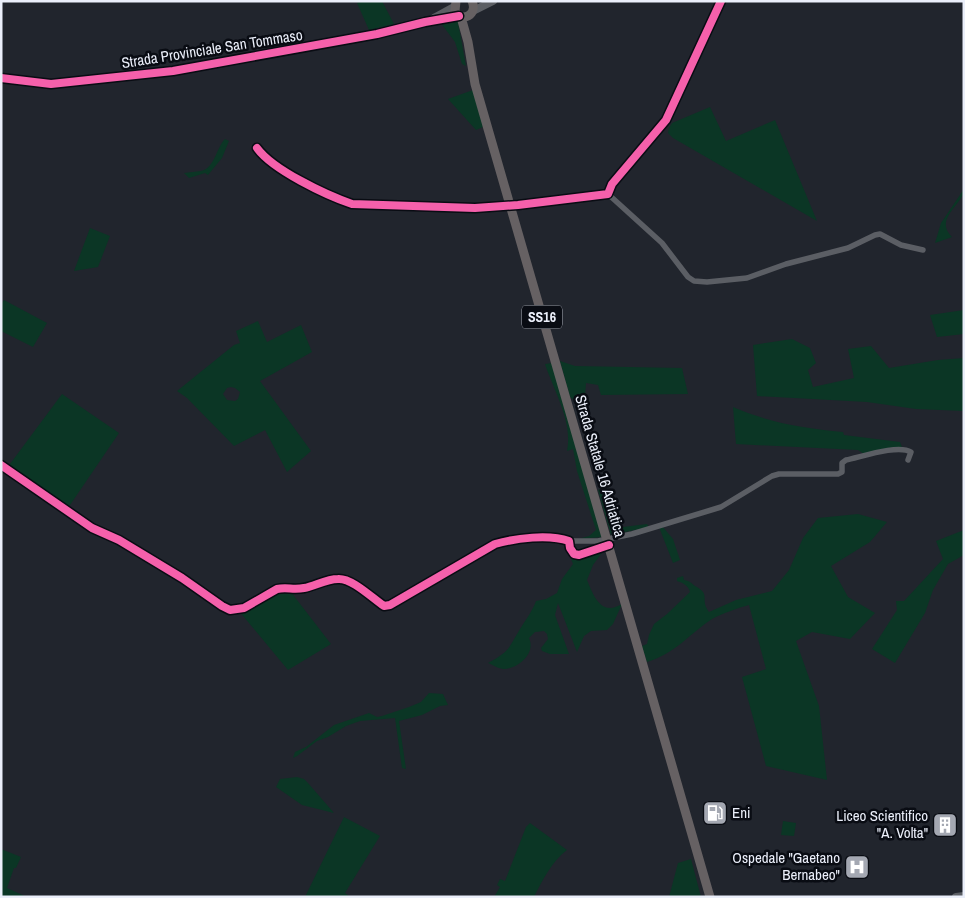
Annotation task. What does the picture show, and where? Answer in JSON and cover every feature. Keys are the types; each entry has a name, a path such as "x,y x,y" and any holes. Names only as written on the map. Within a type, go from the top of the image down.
{"main road":[{"name":"SS16","path":"472,1 474,6 472,13"},
{"name":"SS16","path":"455,4 456,13 460,16"},
{"path":"460,16 466,17 472,13"},
{"name":"Strada Statale 16 Adriatica","path":"468,42 472,13"},
{"name":"Strada Statale 16 Adriatica","path":"460,16 468,42 475,84 611,544 710,897"}],"street":[{"path":"472,13 493,1"},
{"path":"608,194 612,184 666,120 721,1"},
{"name":"Strada Provinciale San Tommaso","path":"426,22 455,4"},
{"name":"Strada Provinciale San Tommaso","path":"1,78 51,84 173,71 377,34 460,16"},
{"path":"257,148 262,155 303,182 352,204 432,206 454,209 518,205 608,194 662,243 688,278 694,281 730,281 747,278 786,264 848,248 880,234 901,245 923,250"},
{"path":"569,541 570,548 574,554 579,555 611,544 632,534 721,507 772,476 780,474 838,474 842,472 842,463 846,460 889,450 909,450 911,455 908,460"},
{"path":"1,465 92,528 119,540 230,610 244,608 277,589 293,590 338,578 350,582 384,606 390,605 495,544 508,540 556,538 569,541 598,541 611,544"},
{"path":"956,897 964,896"}],"green space":[{"path":"361,1 382,1 394,24 369,30 357,3"},
{"path":"456,19 466,66 462,64 455,42 440,22"},
{"path":"473,90 483,127 476,130 448,99"},
{"path":"710,107 726,141 775,120 817,221 673,138 668,133 672,123"},
{"path":"225,139 229,141 222,158 208,175 205,173 189,178 184,173 206,169"},
{"path":"964,189 963,195 947,218 947,230 952,237 935,243 941,223"},
{"path":"90,228 110,236 98,267 74,271"},
{"path":"4,300 47,323 33,347 1,331 1,304"},
{"path":"964,310 964,334 937,337 930,315"},
{"path":"258,321 267,342 301,325 312,352 260,381 311,451 287,472 265,430 234,446 187,398 177,391 234,345 240,343 236,331","holes":["227,388 235,388 240,392 238,399 235,401 227,400 223,394"]},
{"path":"792,339 810,348 816,363 808,370 813,387 854,378 848,349 871,346 889,368 964,358 964,411 916,409 867,402 757,396 753,345"},
{"path":"560,361 575,366 682,368 688,394 601,395 598,385 586,383 584,408 570,397"},
{"path":"552,363 603,537 578,539 589,536 596,530 577,471 573,449 567,451 568,440 565,418 545,364"},
{"path":"62,394 119,433 68,508 7,468"},
{"path":"733,407 747,413 787,424 843,432 844,435 900,442 902,447 864,454 858,450 736,444"},
{"path":"601,489 615,528 647,524 649,527 611,535 598,490"},
{"path":"858,514 887,522 870,542 831,566 848,597 875,613 850,639 812,632 796,641 819,706 827,780 766,766 742,677 766,669 749,605 712,619 674,649 647,662 642,646 647,644 654,624 690,592 685,585 677,581 677,578 683,576 684,580 690,582 703,592 709,612 736,600 772,591 789,570 803,538 818,518"},
{"path":"662,526 673,539 680,560 673,563 659,527"},
{"path":"964,530 964,555 948,564 933,590 925,613 895,663 872,649 897,610 896,601 904,601 943,559 936,541"},
{"path":"604,550 593,565 587,580 601,605 610,608 622,604 613,624 607,630 591,631 584,636 577,652 558,603 555,615 569,654 550,654 542,651 541,648 548,639 547,634 544,631 535,632 529,638 531,644 528,654 520,663 510,668 502,669 488,663 508,649 536,601 546,599 557,593 562,579 573,564 571,559"},
{"path":"276,590 292,591 331,644 288,670 239,611"},
{"path":"429,693 443,694 448,705 440,706 422,715 399,721 406,769 402,768 395,718 360,721 346,726 328,737 317,741 293,758 295,752 306,747 334,725 369,713 377,717 409,707 421,702"},
{"path":"297,777 304,779 334,813 302,805 276,787 280,779"},
{"path":"344,817 380,836 345,893 350,897 305,897"},
{"path":"783,821 796,823 794,836 781,835"},
{"path":"530,823 567,850 552,865 534,897 494,897 500,887 497,885 500,879 505,881 526,827"},
{"path":"1,849 21,857 16,868 14,868 7,888 27,897 1,897"},
{"path":"691,859 701,897 669,897 678,863"}],"cycle path":[{"path":"257,148 275,165 287,173 328,195 352,204 475,208 518,205 608,194 612,184 666,120 721,1"},
{"path":"1,78 51,84 173,71 377,34 459,16"},
{"path":"1,465 92,528 119,540 230,610 244,608 277,589 304,588 338,579 356,585 384,606 390,605 495,544 542,537 561,539 569,541 570,548 574,554 579,555 609,545"}],"place":[{"name":"Eni","path":"715,813"},
{"name":"Liceo Scientifico \"A. Volta\"","path":"945,825"},
{"name":"Ospedale \"Gaetano Bernabeo\"","path":"857,867"}]}
